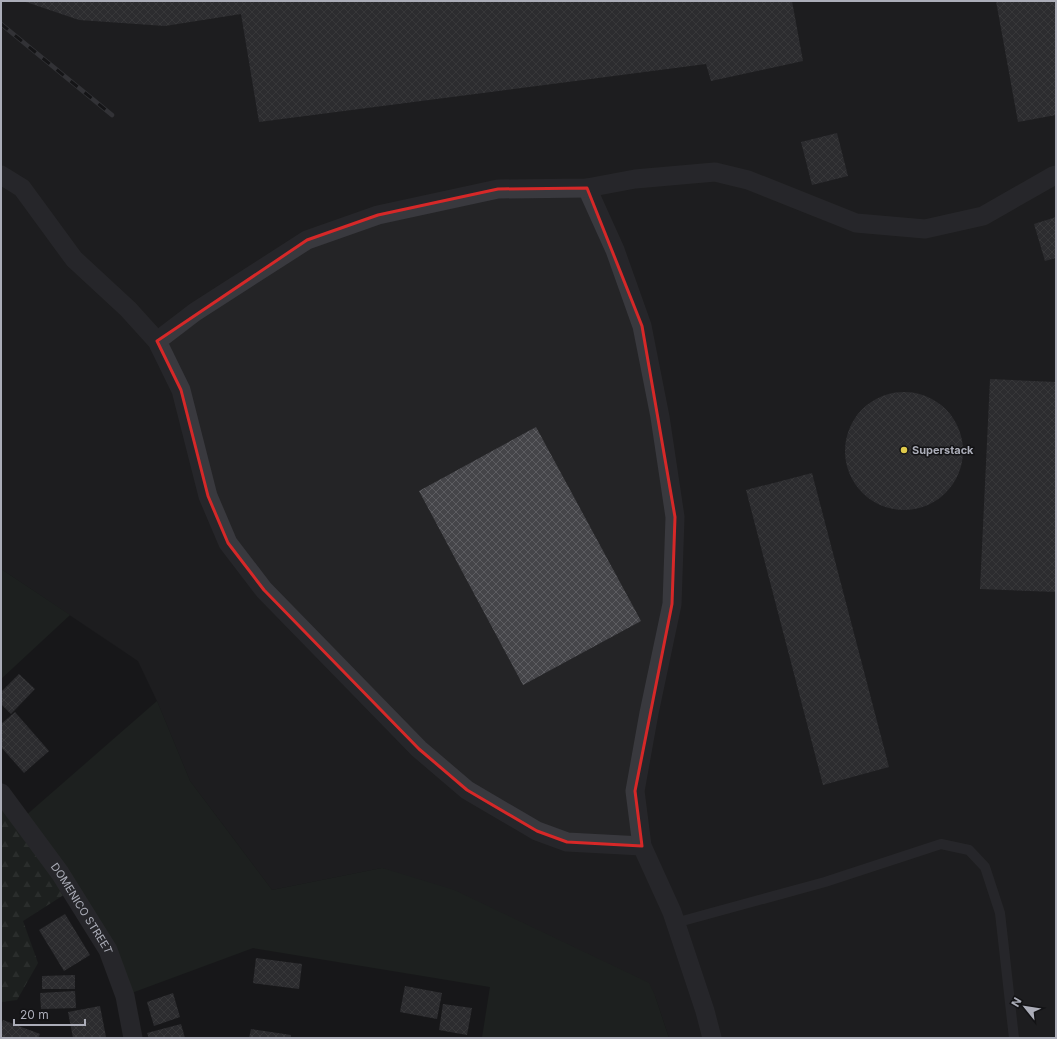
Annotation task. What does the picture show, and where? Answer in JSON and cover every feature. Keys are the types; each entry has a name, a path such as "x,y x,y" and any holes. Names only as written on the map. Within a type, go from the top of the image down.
{"street":[{"path":"157,340 195,312 307,240 378,215 498,189 587,188 635,179 714,172 748,180 856,223 925,229 983,216 1056,175"},
{"path":"1,175 22,188 74,259 128,309 157,340 181,390 208,496 228,543 264,590 419,749 467,790 537,831 567,842 642,846"},
{"path":"587,188 614,250 642,326 660,417 675,517 672,604 649,713 635,791 642,846 675,922 705,1011 712,1038"},
{"name":"DOMENICO STREET","path":"1,793 60,873 108,950 125,996 133,1038"}],"lane":[{"path":"675,922 825,882 941,844 969,850 985,867 1000,913 1014,1038"}],"highlighted area":[{"path":"587,188 642,326 675,517 672,604 635,791 642,846 567,842 537,831 467,790 419,749 264,590 228,543 208,496 181,390 157,341 307,240 378,215 498,189"}],"shaded area":[{"path":"1,1 1056,1 1056,1038 669,1038 655,996 382,868 272,890 190,781 157,701 138,661 1,569"}],"green space":[{"path":"1,569 70,615 1,679"},
{"path":"157,701 190,781 272,890 382,868 454,890 649,983 669,1038 482,1038 490,987 253,948 126,995 23,818"},
{"path":"1,789 73,889 23,921 38,963 17,1000 1,1002"}],"building":[{"path":"23,1 792,1 803,61 711,81 706,64 259,122 241,14 165,26 79,20"},
{"path":"996,1 1056,1 1056,115 1018,122"},
{"path":"837,133 848,176 812,185 801,142"},
{"path":"1056,217 1056,258 1045,261 1034,224"},
{"path":"990,379 1056,382 1056,592 980,589"},
{"name":"Superstack","path":"904,392 927,396 946,409 959,428 963,451 959,474 946,493 927,506 904,510 881,506 862,493 849,474 845,451 849,428 862,409 881,396"},
{"path":"536,427 641,621 523,685 419,491"},
{"path":"812,473 889,767 823,785 746,490"},
{"path":"19,674 35,689 11,714 1,704 1,692"},
{"path":"15,712 49,751 24,773 1,747 1,724"},
{"path":"65,914 90,955 64,971 39,930"},
{"path":"256,958 302,964 299,989 253,983"},
{"path":"75,975 75,989 42,989 42,976"},
{"path":"405,986 442,993 437,1019 400,1012"},
{"path":"75,991 76,1008 41,1009 40,993"},
{"path":"173,993 180,1017 154,1026 147,1002"},
{"path":"443,1004 472,1008 467,1035 439,1030"},
{"path":"100,1006 106,1037 73,1038 68,1012"},
{"path":"3,1020 40,1034 38,1038 1,1038 1,1026"},
{"path":"181,1024 185,1038 149,1038 147,1033"},
{"path":"251,1029 291,1035 291,1038 249,1038"}],"railway":[{"path":"1,24 112,115"}],"place":[{"name":"Superstack","path":"904,450"}]}
